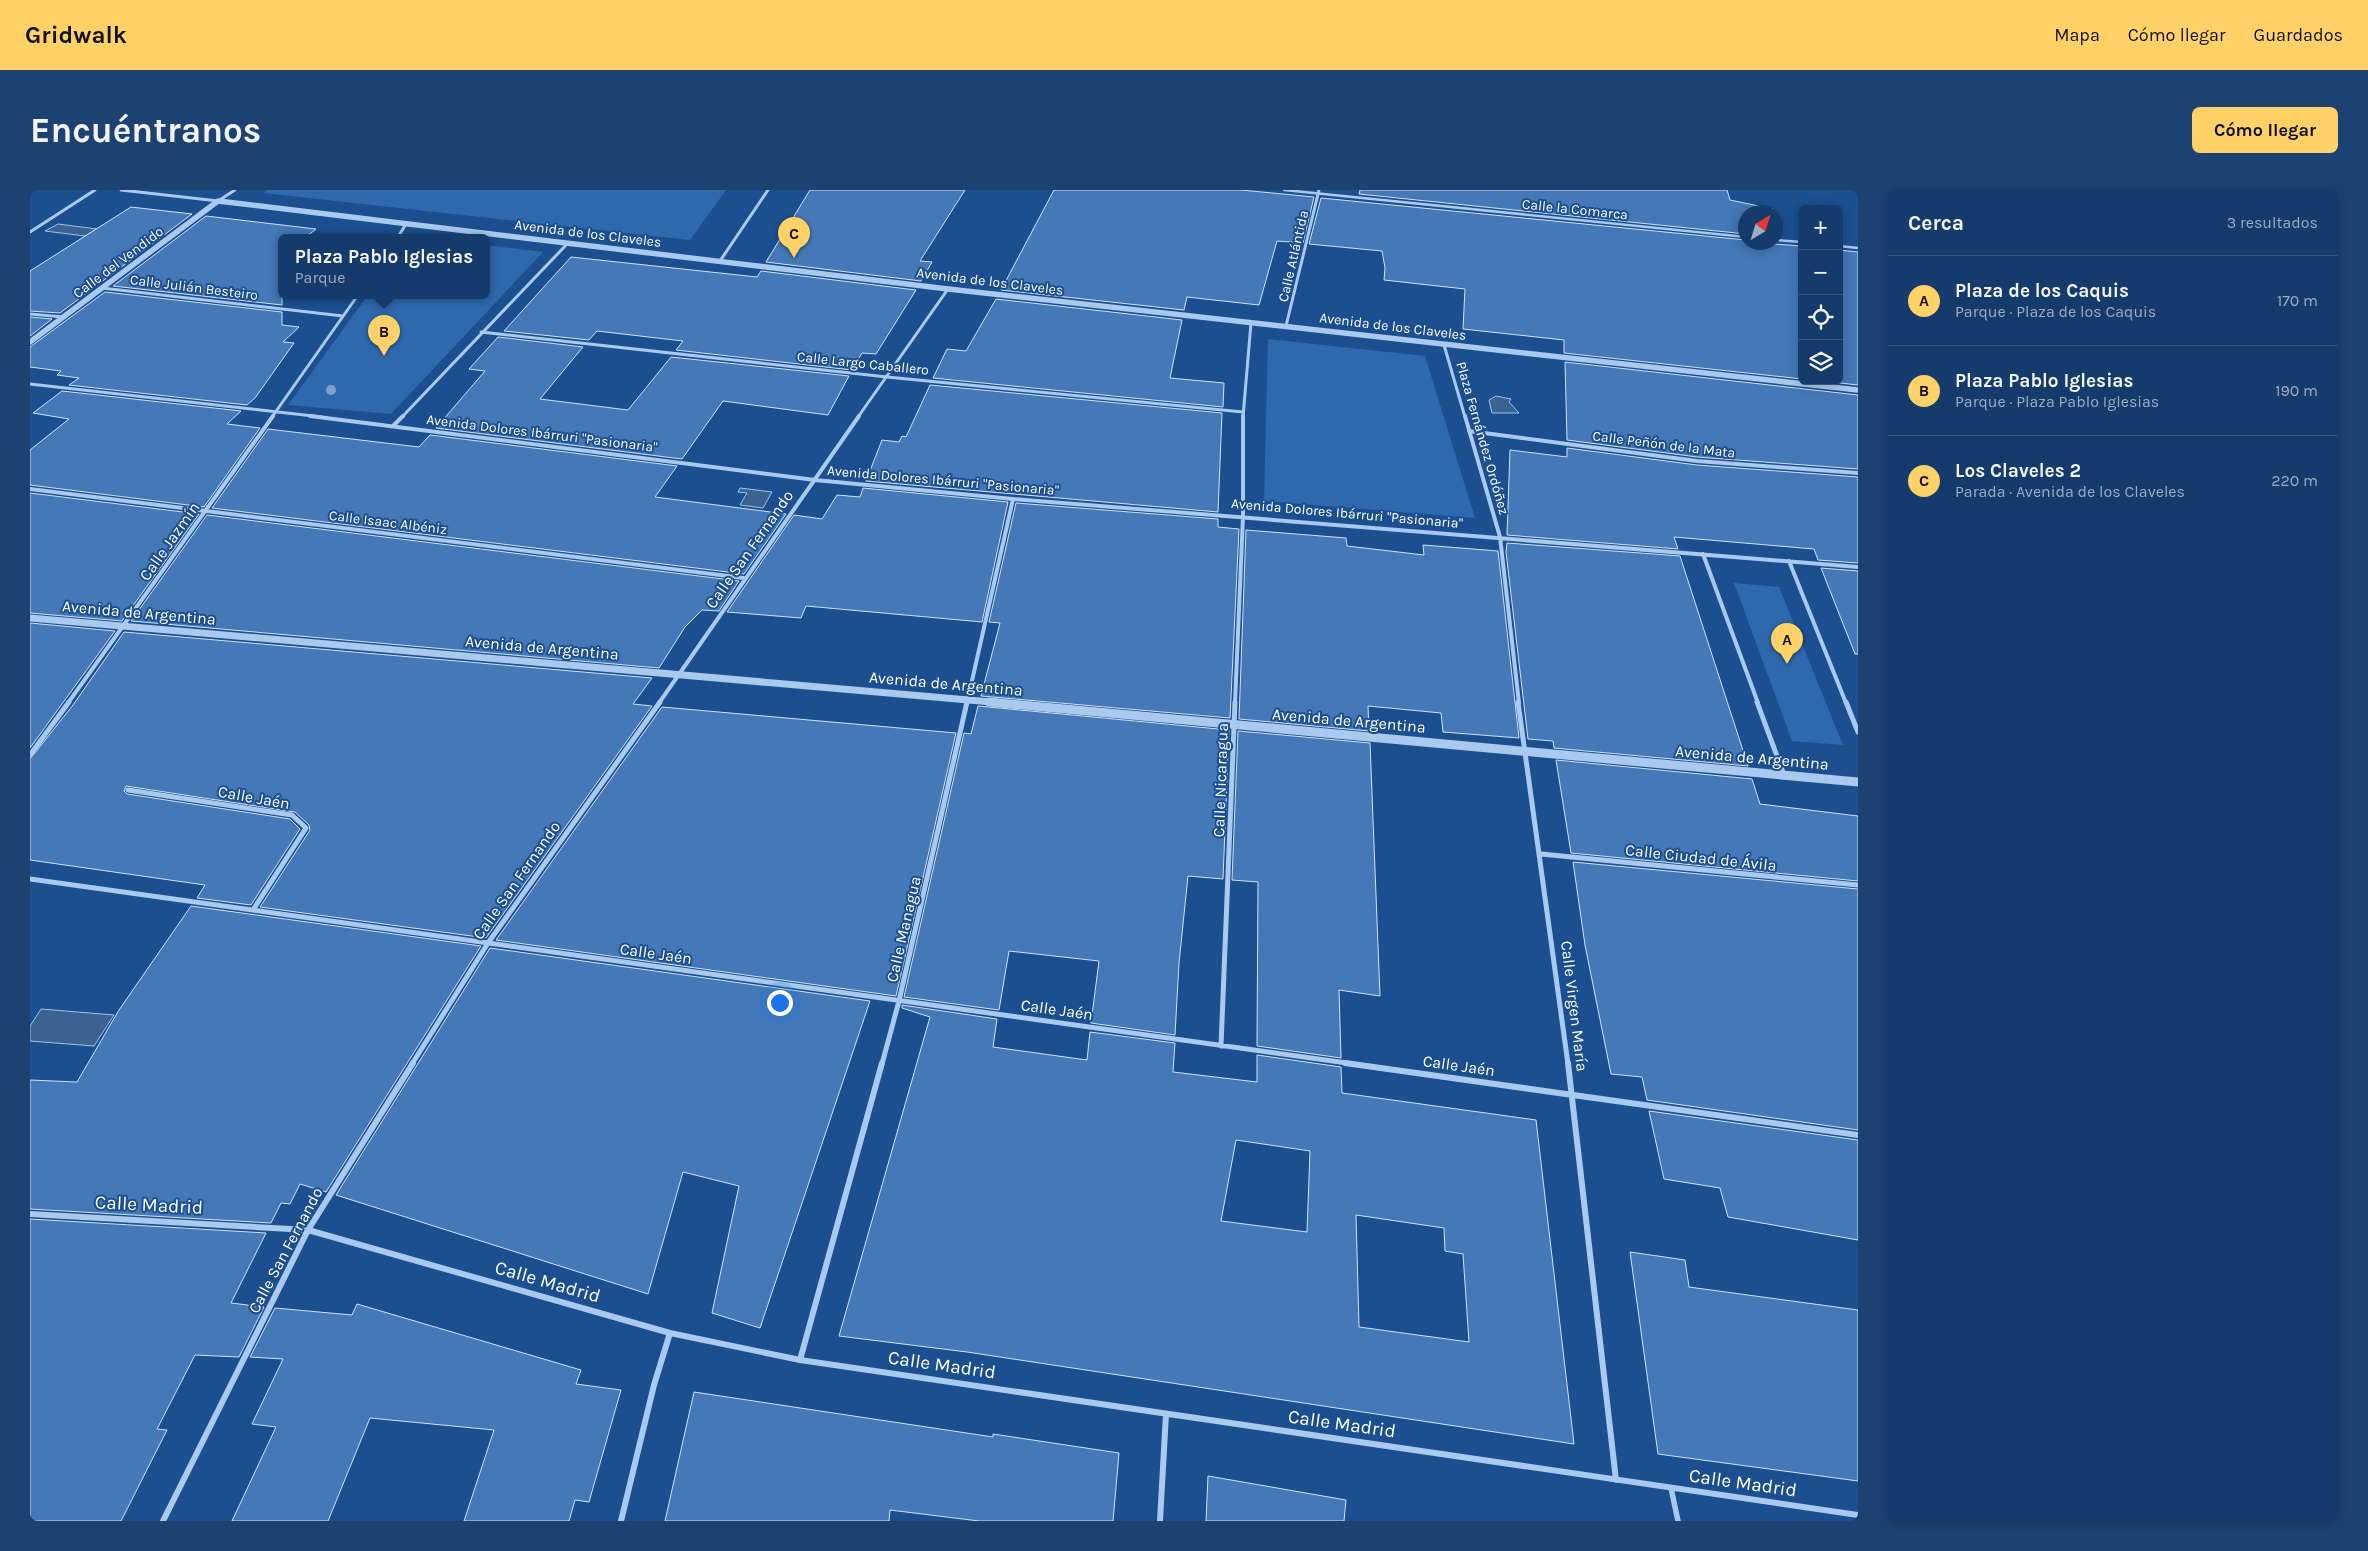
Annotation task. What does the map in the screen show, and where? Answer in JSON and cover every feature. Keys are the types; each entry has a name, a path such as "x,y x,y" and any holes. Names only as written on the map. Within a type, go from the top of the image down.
{"street":[{"path":"30,232 95,190"},
{"name":"Avenida de los Claveles","path":"120,190 218,200 948,289 1858,390"},
{"path":"218,200 235,190"},
{"path":"720,262 768,190"},
{"name":"Calle la Comarca","path":"1284,190 1738,236"},
{"name":"Calle Atlántida","path":"1286,326 1318,192"},
{"name":"Calle del Vendido","path":"30,342 218,200"},
{"path":"400,234 406,224"},
{"path":"1783,241 1798,242"},
{"path":"394,426 481,332 568,243"},
{"path":"1843,246 1858,248"},
{"name":"Calle Julián Besteiro","path":"102,288 343,316"},
{"name":"Calle San Fernando","path":"163,1521 308,1230 488,943 680,674 744,578 948,289"},
{"name":"Calle Jazmín","path":"30,755 124,626 355,299"},
{"path":"30,314 63,317"},
{"path":"1243,516 1243,412 1251,323"},
{"name":"Calle Largo Caballero","path":"481,332 887,377 1243,412"},
{"name":"Plaza Fernández Ordóñez","path":"1444,345 1500,537"},
{"name":"Avenida Dolores Ibárruri \"Pasionaria\"","path":"30,384 275,414 394,426 815,480 1013,499 1243,516 1858,567"},
{"name":"Calle Peñón de la Mata","path":"1469,431 1697,461 1858,473"},
{"name":"Calle Isaac Albéniz","path":"30,489 744,578"},
{"name":"Calle Managua","path":"800,1360 899,1001 1013,499"},
{"name":"Calle Nicaragua","path":"1221,1046 1243,516"},
{"name":"Calle Virgen María","path":"1500,537 1524,751 1541,854 1572,1095 1616,1480"},
{"path":"1703,554 1784,775"},
{"path":"1789,561 1858,732"},
{"name":"Avenida de Argentina","path":"30,618 680,674 1858,782"},
{"name":"Calle Jaén","path":"128,790 292,815 299,821 306,828 253,910"},
{"name":"Calle Ciudad de Ávila","path":"1541,854 1858,885"},
{"name":"Calle Jaén","path":"30,879 1858,1134"},
{"name":"Calle Madrid","path":"30,1214 308,1230 670,1333 800,1360 1858,1516"},
{"path":"621,1521 654,1385 670,1333"},
{"path":"1160,1521 1166,1414"},
{"path":"1671,1488 1678,1521"}],"shaded area":[{"path":"267,190 726,190 690,240 263,193"},
{"path":"58,224 97,229 85,236 45,231"},
{"path":"490,245 543,252 391,414 288,405 365,299 490,299"},
{"path":"1268,339 1425,356 1475,518 1264,501"},
{"path":"1496,396 1511,399 1509,402 1519,413 1492,413 1489,400"},
{"path":"740,488 772,492 763,508 740,505 747,493 738,492"},
{"path":"1734,583 1779,587 1843,745 1792,741"},
{"path":"41,1009 114,1015 94,1046 30,1041 30,1026"}],"building":[{"path":"810,190 965,190 920,261 932,262 921,281 766,262"},
{"path":"1054,190 1241,190 1314,197 1303,243 1277,241 1259,305 1187,297 1184,310 1001,290"},
{"path":"1360,190 1727,190 1730,200 1754,205 1738,205 1738,233 1359,194"},
{"path":"1321,198 1738,239 1738,250 1783,250 1783,245 1798,246 1798,379 1564,353 1564,340 1463,329 1465,289 1384,280 1385,268 1382,251 1309,244"},
{"path":"131,207 192,214 60,313 30,311 30,271"},
{"path":"206,216 316,229 310,234 278,234 278,299 282,299 282,305 113,286"},
{"path":"1843,250 1858,252 1858,385 1843,383"},
{"path":"571,257 757,277 761,271 916,290 876,354 862,353 852,370 676,350 683,341 597,331 589,340 504,331"},
{"path":"105,292 282,312 282,325 299,327 283,342 294,343 255,398 247,405 69,385 79,378 57,375 61,371 30,367 30,347"},
{"path":"996,299 1182,320 1170,378 1224,383 1223,407 933,378 947,349 966,351"},
{"path":"30,317 52,319 30,336"},
{"path":"498,337 583,347 540,399 628,410 671,357 849,376 828,415 723,401 682,459 436,428 485,371 469,369"},
{"path":"1565,362 1858,395 1858,469 1697,457 1567,440"},
{"path":"930,385 1222,413 1218,512 866,481 882,440 899,442 902,436 906,437"},
{"path":"62,391 241,411 227,424 260,428 204,507 30,485 30,450 69,419 33,413"},
{"path":"268,429 419,447 430,435 677,466 655,497 786,514 744,574 212,508"},
{"path":"1567,448 1697,465 1858,477 1858,563 1818,560 1814,549 1674,537 1678,549 1507,535 1510,450 1567,457"},
{"path":"863,488 1008,502 982,622 806,606 801,618 727,612 794,515 822,519 837,495 860,497"},
{"path":"30,493 199,514 122,621 30,613"},
{"path":"1016,503 1218,519 1218,527 1239,529 1230,718 981,696 1000,623 989,622"},
{"path":"207,515 739,581 719,611 702,610 685,627 659,668 131,621"},
{"path":"1246,530 1346,538 1347,546 1424,555 1423,545 1498,551 1519,738 1443,732 1441,713 1368,706 1369,731 1239,719"},
{"path":"1507,543 1680,556 1748,766 1554,748 1553,741 1528,739 1506,552"},
{"path":"1821,568 1858,571 1858,654 1855,654"},
{"path":"30,623 115,631 30,748"},
{"path":"124,632 652,678 633,704 652,706 486,938 260,907 310,830 309,825 295,812 126,786 124,791 127,794 290,819 300,829 251,905 197,898 205,885 30,860 30,759 73,705"},
{"path":"978,706 1229,730 1223,879 1188,876 1179,963 1175,1035 1091,1023 1099,961 1009,951 999,1010 904,997 964,733 971,734"},
{"path":"662,707 956,733 896,996 496,940"},
{"path":"1238,731 1370,743 1380,996 1339,990 1341,1058 1257,1046 1258,882 1232,880"},
{"path":"1556,760 1752,779 1760,804 1858,816 1858,881 1571,853"},
{"path":"1573,862 1858,889 1858,1130 1647,1100 1642,1077 1611,1074 1585,945"},
{"path":"191,906 481,946 326,1192 300,1184 290,1204 281,1203 271,1223 30,1209 30,1080 77,1082 119,1010"},
{"path":"490,948 870,1001 760,1328 712,1313 739,1186 683,1172 648,1294 336,1195"},
{"path":"902,1005 997,1019 993,1047 1087,1060 1090,1032 1175,1043 1173,1072 1257,1082 1257,1055 1341,1067 1342,1093 1536,1120 1574,1444 967,1352 839,1336 930,1017 902,1008","holes":["1236,1140 1310,1151 1307,1232 1221,1221","1356,1215 1444,1228 1445,1251 1463,1254 1469,1342 1359,1327"]},
{"path":"1649,1111 1858,1140 1858,1240 1728,1217 1720,1188 1664,1179"},
{"path":"30,1219 266,1233 231,1303 264,1307 239,1357 195,1355 157,1429 167,1430 121,1521 30,1521"},
{"path":"1630,1252 1685,1260 1689,1287 1858,1310 1858,1481 1658,1454"},
{"path":"357,1304 581,1370 576,1384 621,1390 589,1502 575,1500 569,1521 464,1521 494,1430 370,1418 328,1521 232,1521 276,1427 252,1424 283,1359 250,1357 275,1308 352,1315"},
{"path":"694,1392 993,1437 993,1434 1119,1453 1113,1521 979,1521 890,1510 889,1521 665,1521"},
{"path":"1208,1476 1346,1500 1344,1521 1206,1521"}],"place":[{"name":"Los Claveles 2","path":"794,258"},
{"name":"Plaza Pablo Iglesias","path":"384,356"},
{"name":"Plaza de los Caquis","path":"1787,664"}]}
